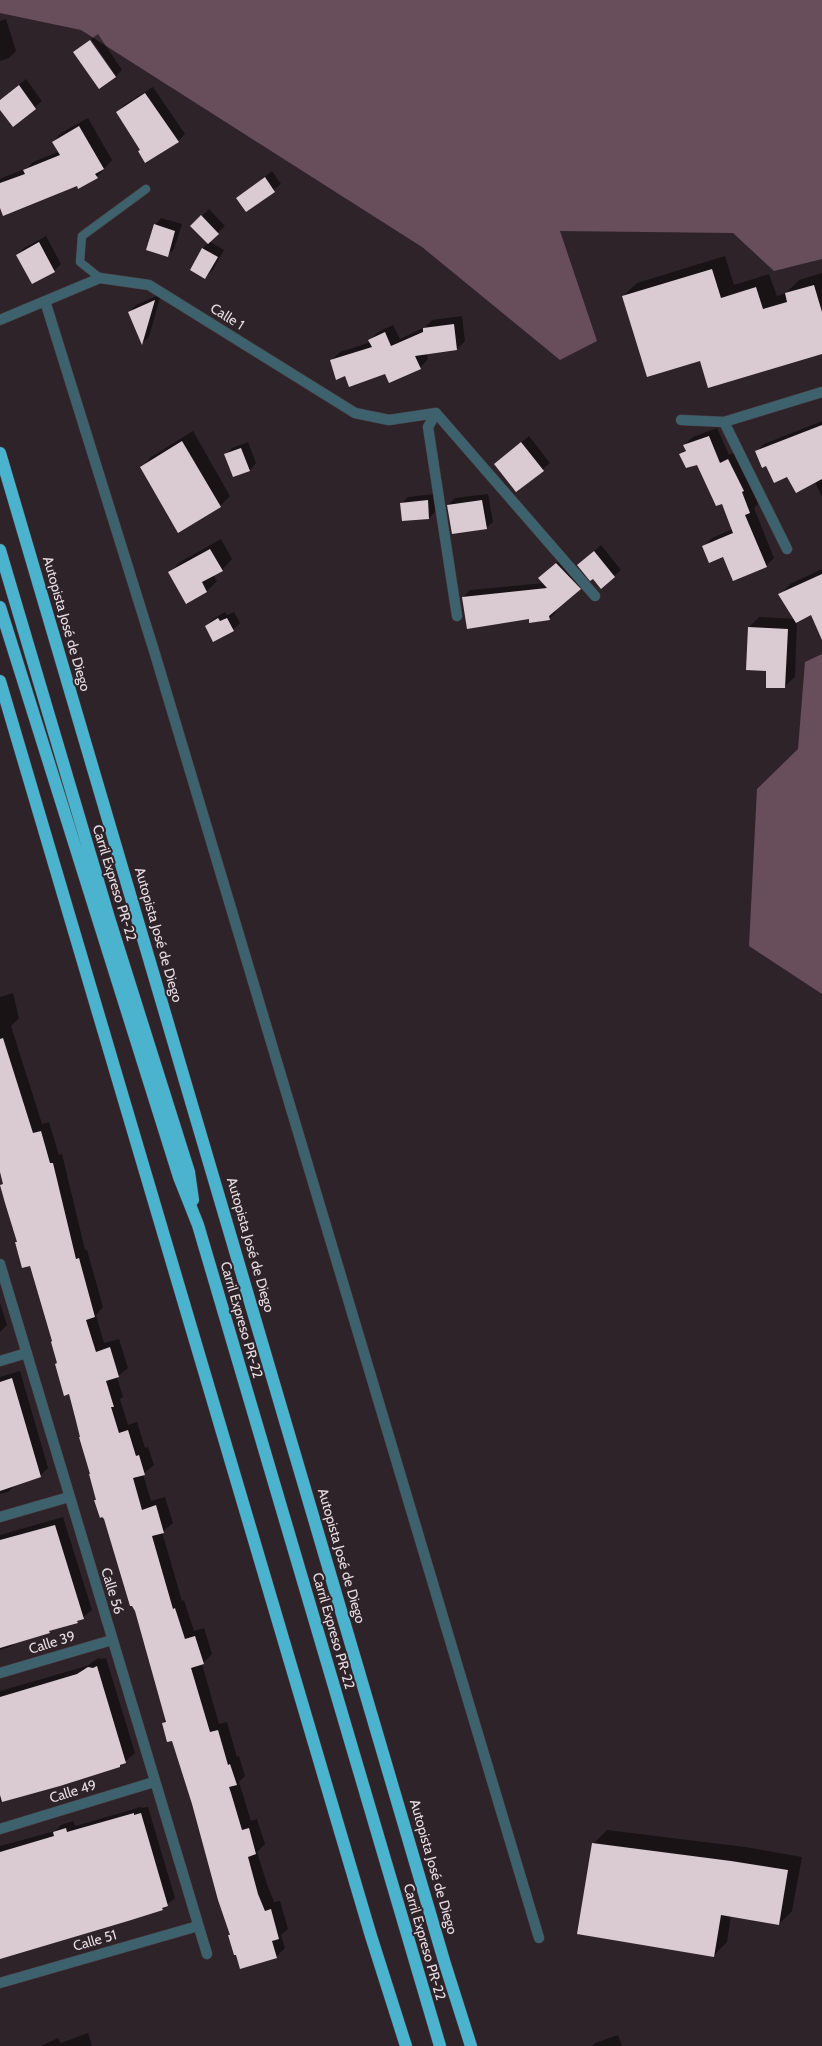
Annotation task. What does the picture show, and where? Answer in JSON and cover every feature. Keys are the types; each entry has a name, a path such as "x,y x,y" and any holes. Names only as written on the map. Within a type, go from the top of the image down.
{"highway":[{"name":"Autopista José de Diego","path":"0,453 445,1964 471,2046"},
{"name":"Carril Expreso PR-22","path":"0,550 82,827 189,1172 198,1225"},
{"name":"Carril Expreso PR-22","path":"0,606 179,1177 198,1225 440,2046"},
{"path":"0,681 369,1928 406,2046"}],"street":[{"path":"0,320 100,278"},
{"name":"Calle 1","path":"100,278 149,285 355,413 389,420 436,413"},
{"path":"45,301 155,654 539,1938"},
{"path":"681,420 724,422 822,392"},
{"path":"457,616 428,427 436,413 595,596"},
{"path":"724,422 786,549"},
{"name":"Calle 56","path":"0,1264 206,1954"},
{"path":"0,1361 27,1353"},
{"path":"0,1517 69,1497"},
{"name":"Calle 39","path":"0,1673 112,1640"},
{"name":"Calle 49","path":"0,1829 154,1782"},
{"name":"Calle 51","path":"0,1983 198,1926"}],"lane":[{"path":"100,278 80,262 82,236 146,189"}],"shaded area":[{"path":"0,0 822,0 822,259 774,271 733,233 560,231 597,341 560,360 422,247 81,30 0,13"},
{"path":"822,654 822,994 749,946 757,789 798,749 805,662"}],"building":[{"path":"90,40 116,77 99,89 73,52"},
{"path":"19,85 36,109 13,127 0,110 0,100"},
{"path":"145,93 179,142 145,163 138,151 140,150 116,112"},
{"path":"79,126 104,169 95,174 98,178 78,189 77,186 3,216 0,208 0,183 25,174 23,170 60,155 52,142"},
{"path":"265,177 275,192 246,212 236,198"},
{"path":"201,215 219,234 208,244 190,226"},
{"path":"154,224 175,231 168,257 146,250"},
{"path":"39,242 55,272 32,284 16,255"},
{"path":"202,248 218,257 205,279 190,270"},
{"path":"712,269 721,298 756,287 763,309 787,302 785,293 814,285 822,312 822,354 708,388 700,361 647,377 622,296"},
{"path":"155,300 142,345 128,312"},
{"path":"454,324 457,350 415,356 421,369 389,383 385,374 349,387 345,376 336,380 330,360 372,347 368,340 385,332 391,346 423,332 423,328"},
{"path":"822,425 822,479 796,493 787,477 774,483 766,466 762,468 755,451"},
{"path":"709,436 720,463 728,459 744,491 742,492 750,513 745,515 767,567 733,581 723,557 709,563 702,546 733,533 722,504 716,506 697,465 686,468 679,454 686,451 683,445"},
{"path":"182,441 221,507 178,533 140,467"},
{"path":"521,442 544,471 516,492 494,464"},
{"path":"241,448 250,471 233,477 224,454"},
{"path":"428,500 429,519 402,521 400,503"},
{"path":"482,500 487,529 452,534 447,505"},
{"path":"210,549 223,571 202,582 207,592 186,604 168,572"},
{"path":"594,551 615,577 601,589 593,579 590,581 577,565"},
{"path":"556,563 581,589 549,616 550,620 529,623 529,619 467,629 462,597 547,588 538,578"},
{"path":"822,574 822,640 811,615 796,623 778,594"},
{"path":"218,618 220,621 227,618 234,631 213,642 205,626"},
{"path":"748,627 788,629 785,688 766,688 766,671 746,670"},
{"path":"3,1038 33,1133 41,1131 50,1163 53,1163 76,1259 79,1258 95,1317 86,1320 96,1352 110,1347 119,1377 106,1381 114,1407 111,1407 119,1433 128,1430 136,1456 139,1455 145,1475 133,1478 142,1510 156,1505 164,1533 152,1536 173,1609 175,1608 185,1639 195,1636 204,1664 191,1668 210,1732 218,1730 228,1765 230,1764 237,1785 229,1787 242,1830 249,1828 256,1854 248,1857 258,1894 265,1911 271,1909 279,1939 272,1941 277,1958 240,1969 228,1935 230,1935 218,1900 192,1804 172,1741 167,1742 162,1723 166,1722 135,1611 132,1606 130,1606 104,1519 102,1517 100,1518 94,1500 96,1500 90,1474 79,1437 69,1394 64,1396 55,1364 57,1363 52,1341 30,1266 22,1268 15,1242 17,1242 0,1185 3,1184 0,1172 0,1039"},
{"path":"12,1378 41,1477 0,1491 0,1382"},
{"path":"55,1525 84,1619 77,1621 78,1623 49,1631 50,1633 0,1648 0,1540"},
{"path":"97,1666 126,1763 120,1765 120,1767 60,1786 2,1802 0,1795 0,1697 77,1674 88,1667 93,1668"},
{"path":"134,1813 134,1815 141,1813 168,1906 162,1908 163,1910 0,1959 0,1852 54,1836 53,1832 66,1828 67,1832"},
{"path":"592,1843 788,1870 779,1925 721,1915 714,1957 577,1934"}]}
